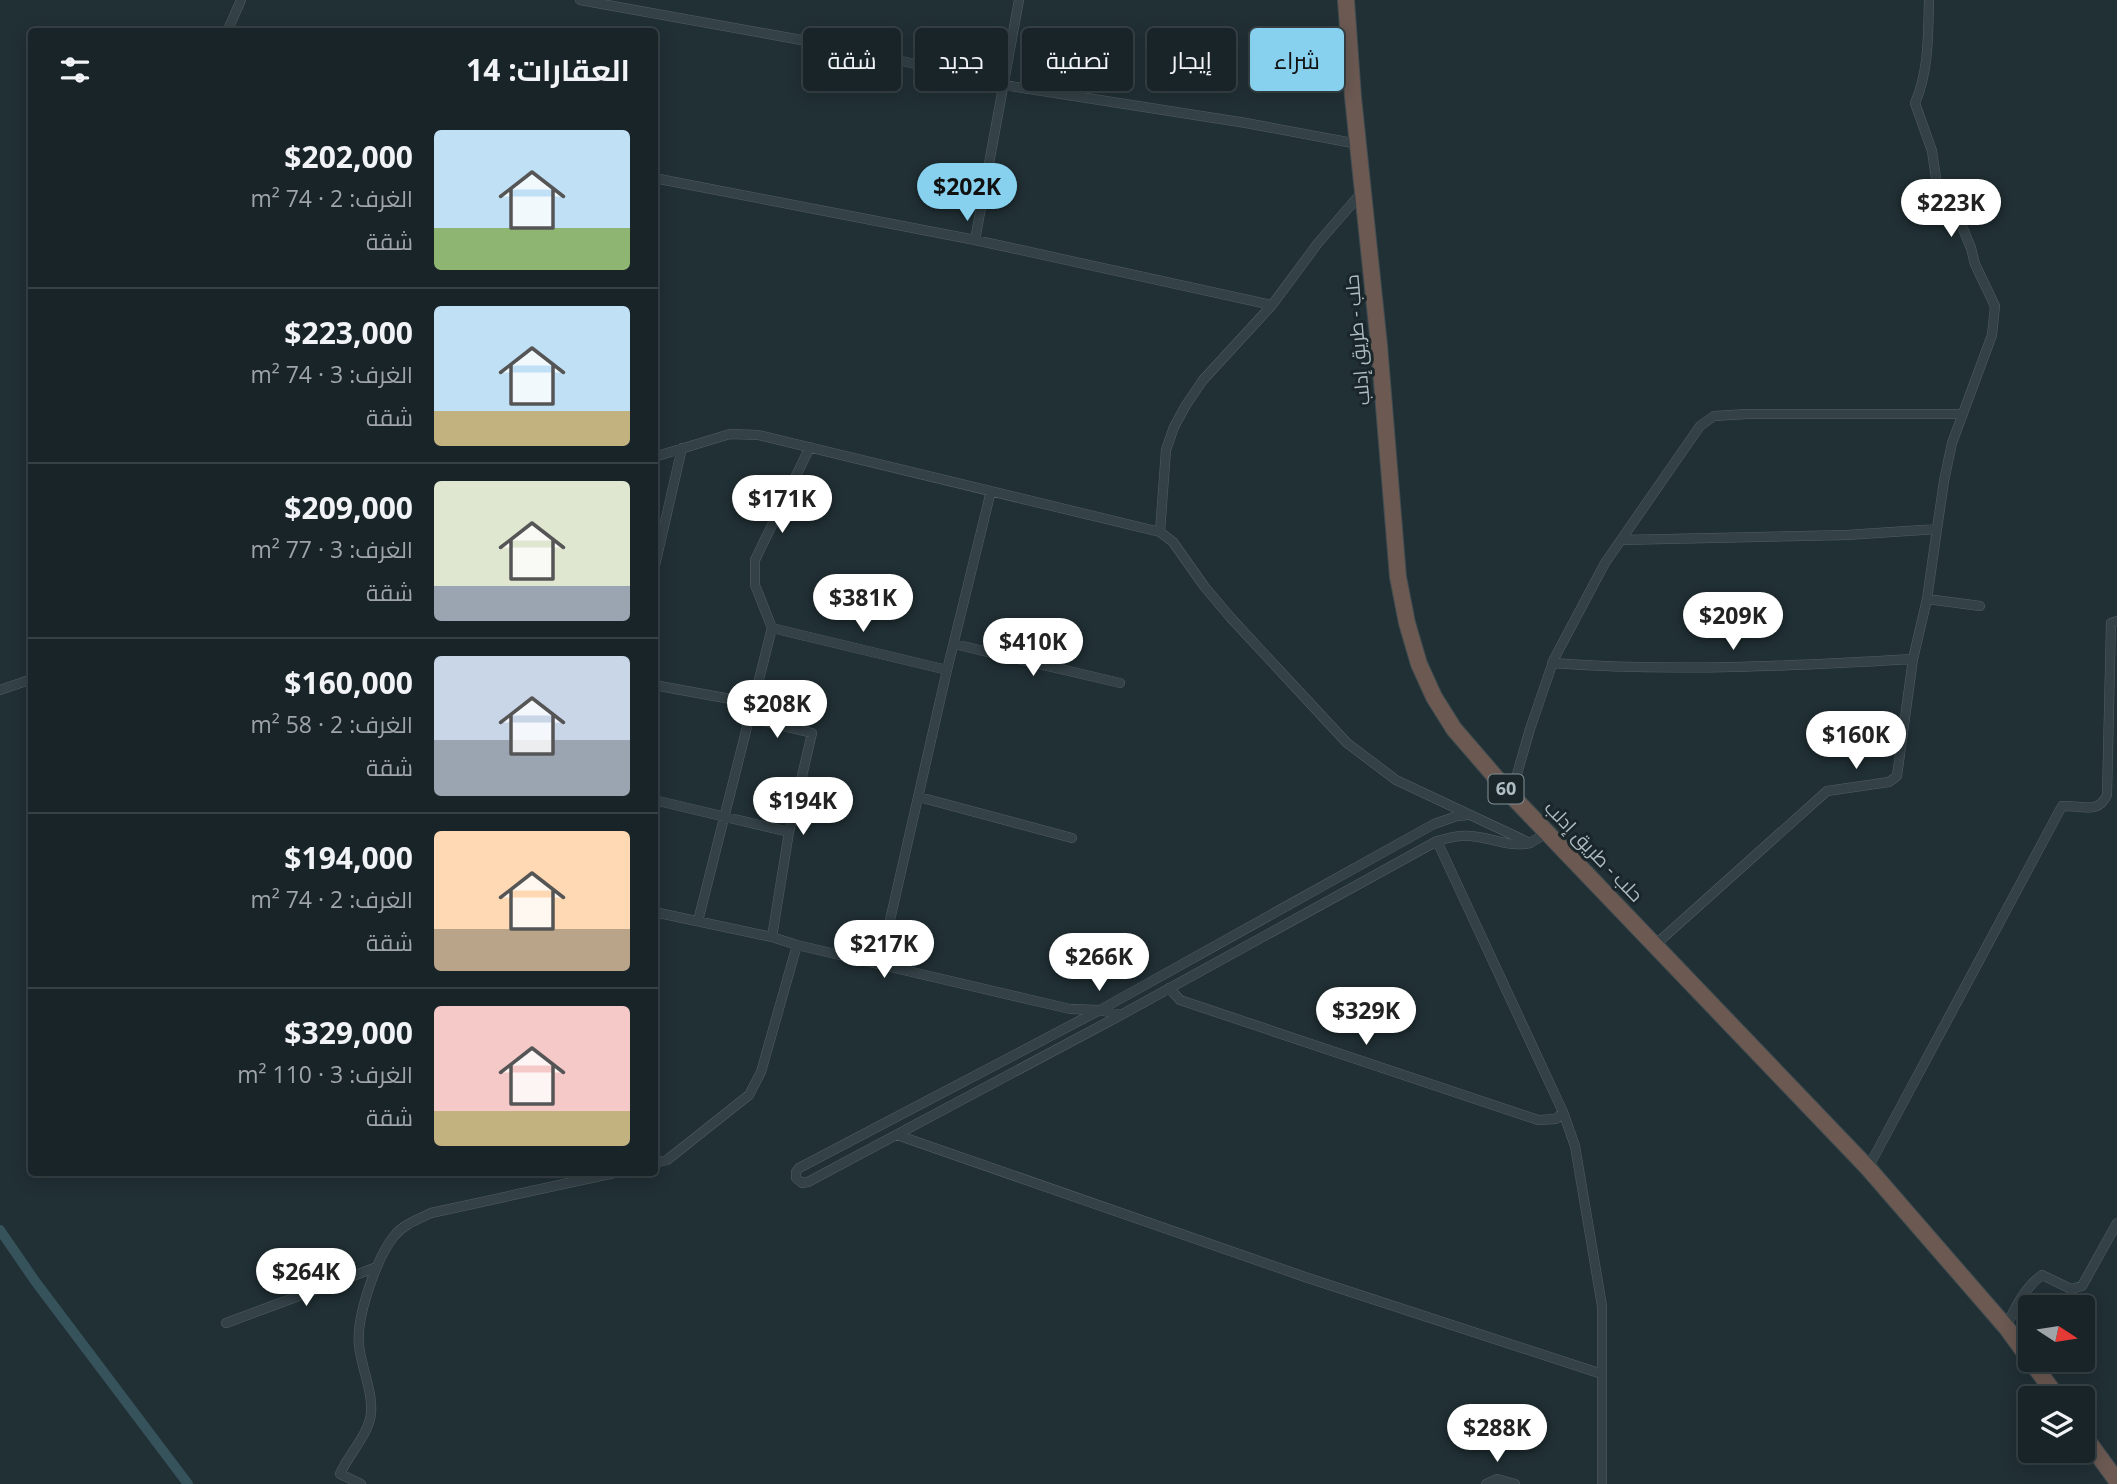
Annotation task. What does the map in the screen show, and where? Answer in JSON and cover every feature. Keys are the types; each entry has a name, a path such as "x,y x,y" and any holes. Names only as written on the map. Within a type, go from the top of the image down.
{"highway":[{"name":"حلب - طريق إدلب","path":"1346,0 1398,577 1419,664 1434,697 1454,729 1546,833 1868,1168 2006,1327 2049,1386"},
{"path":"2095,1451 2117,1481"}],"street":[{"path":"229,28 241,0"},
{"path":"580,0 851,50 915,65"},
{"path":"1008,62 1019,0"},
{"path":"1655,945 1827,790 1889,782 1898,776 1913,659 1927,599 1944,481 1952,443 1992,335 1995,306 1975,264 1959,219 1937,185 1932,151 1915,103 1922,87 1928,46 1929,0"},
{"path":"1008,86 1246,123 1358,144"},
{"path":"975,240 1003,91"},
{"path":"658,179 975,240 1272,305"},
{"path":"1160,531 1166,450 1174,427 1203,380 1272,305 1318,243 1363,191"},
{"path":"1511,795 1552,663 1605,563 1700,426 1714,416 1963,414"},
{"path":"658,456 730,434 758,435 1160,531 1173,542 1230,617 1347,743 1373,765 1396,780 1530,843"},
{"path":"698,921 772,628 755,585 755,560 810,447"},
{"path":"658,553 682,448"},
{"path":"880,964 991,491"},
{"path":"1621,540 1847,535 1937,529"},
{"path":"1927,599 1980,606"},
{"path":"1868,1168 2062,806 2095,808 2104,801 2107,794 2111,622 2117,621"},
{"path":"772,628 947,670"},
{"path":"954,643 1120,683"},
{"path":"1552,663 1615,668 1696,668 1913,659"},
{"path":"0,690 28,680"},
{"path":"658,686 752,703"},
{"path":"750,718 812,733 789,832 772,937"},
{"path":"919,797 1072,838"},
{"path":"658,801 789,832"},
{"path":"1468,815 1434,824 1100,1010 799,1168 796,1178 800,1182 808,1182 1121,1015 1437,841 1464,835 1518,845 1530,843 1546,833"},
{"path":"1437,841 1563,1112 1575,1146 1601,1292 1602,1484"},
{"path":"658,913 772,937 1070,1009 1100,1010 1121,1015"},
{"path":"658,1162 667,1160 749,1095 761,1072 797,945"},
{"path":"1169,988 1180,1000 1538,1120 1556,1119 1563,1112"},
{"path":"897,1135 1321,1282 1602,1374"},
{"path":"361,1484 340,1474 347,1457 369,1427 372,1410 359,1346 359,1329 383,1251 397,1233 431,1213 601,1176"},
{"path":"2006,1327 2018,1301 2042,1275 2071,1289 2082,1286 2117,1223"},
{"path":"226,1322 377,1267"},
{"path":"1486,1484 1497,1479 1515,1484"}],"waterway":[{"path":"0,1230 35,1281 188,1484"}]}
